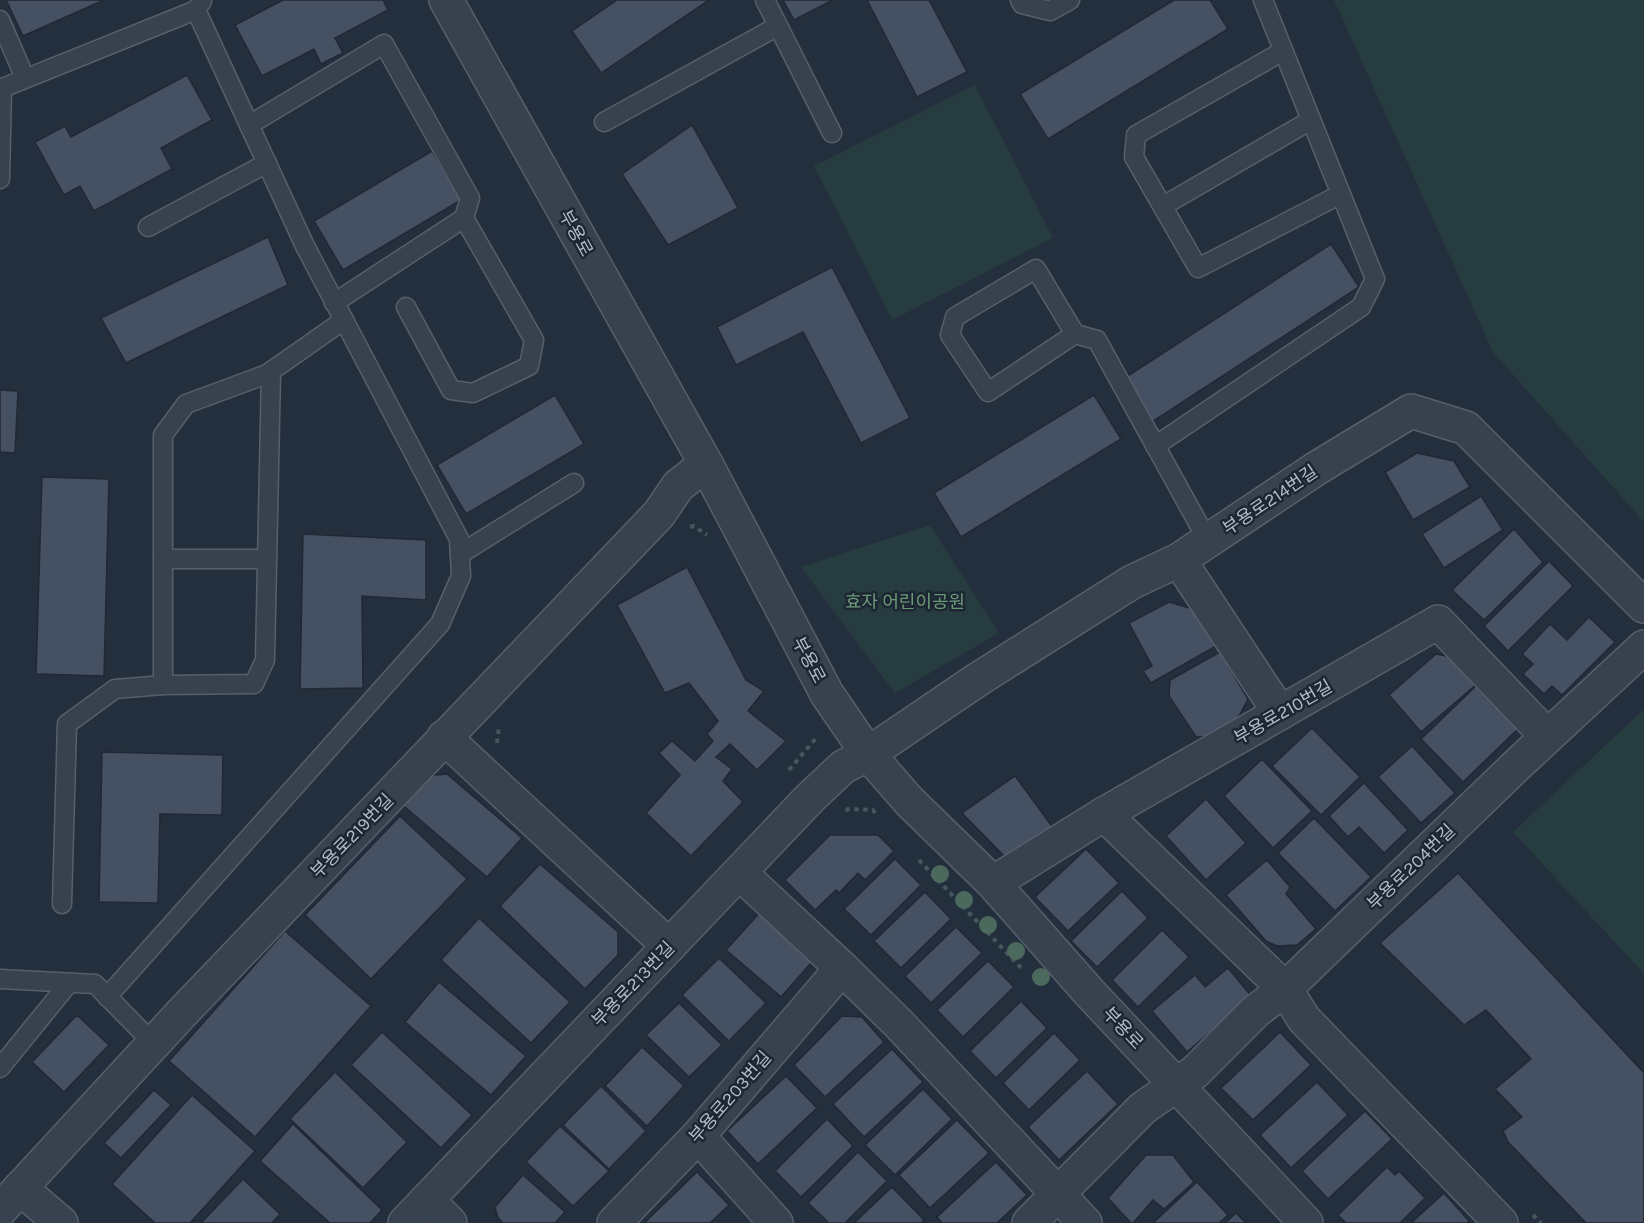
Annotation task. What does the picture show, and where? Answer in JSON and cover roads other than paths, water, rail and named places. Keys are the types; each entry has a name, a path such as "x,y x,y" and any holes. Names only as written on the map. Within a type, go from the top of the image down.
{"street":[{"name":"부용로","path":"446,0 706,464 827,693 868,754 909,801 993,883 1089,992 1306,1223"},
{"name":"부용로214번길","path":"868,754 977,680 1132,582 1179,560 1317,468 1411,411 1466,428 1644,606"},
{"name":"부용로219번길","path":"10,1199 444,737 659,514 678,486 706,464"},
{"path":"1179,560 1280,713"},
{"name":"부용로210번길","path":"993,883 1104,814 1438,622 1547,736"},
{"name":"부용로204번길","path":"1176,1085 1195,1072 1256,1011 1285,989 1547,736 1644,647"},
{"path":"444,737 669,946"},
{"name":"부용로213번길","path":"416,1211 810,798 843,767 868,754"},
{"path":"1104,814 1285,989 1304,1019 1501,1223"},
{"path":"740,873 899,1024 1084,1223"},
{"name":"부용로203번길","path":"614,1223 698,1137 842,968"},
{"path":"1029,1223 1143,1107 1176,1085"},
{"path":"698,1137 776,1223"},
{"path":"10,1199 61,1223"},
{"path":"416,1211 450,1223"}],"lane":[{"path":"765,0 832,133"},
{"path":"1020,0 1022,4 1050,11 1070,0"},
{"path":"1155,446 1361,307 1375,279 1263,0"},
{"path":"0,179 1,88 200,5 249,125 305,246 459,539 460,576 440,624 107,997"},
{"path":"0,20 26,78"},
{"path":"604,122 778,26"},
{"path":"249,125 384,44 470,198 464,218 334,303"},
{"path":"1283,51 1136,135 1134,157 1198,268 1341,194"},
{"path":"1163,206 1311,120"},
{"path":"148,227 267,163"},
{"path":"406,307 451,390 472,393 529,366 534,340 464,218"},
{"path":"1075,334 988,392 950,335 955,317 1036,268 1075,334 1098,340 1208,541"},
{"path":"163,685 163,435 186,404 271,371 344,320"},
{"path":"62,904 67,724 115,689 163,685 254,684 265,660 271,371"},
{"path":"460,554 574,483"},
{"path":"163,559 267,559"},
{"path":"0,979 95,984 154,1044"},
{"path":"0,1068 69,982"}],"park label":[{"name":"효자 어린이공원","path":"905,602"}]}
